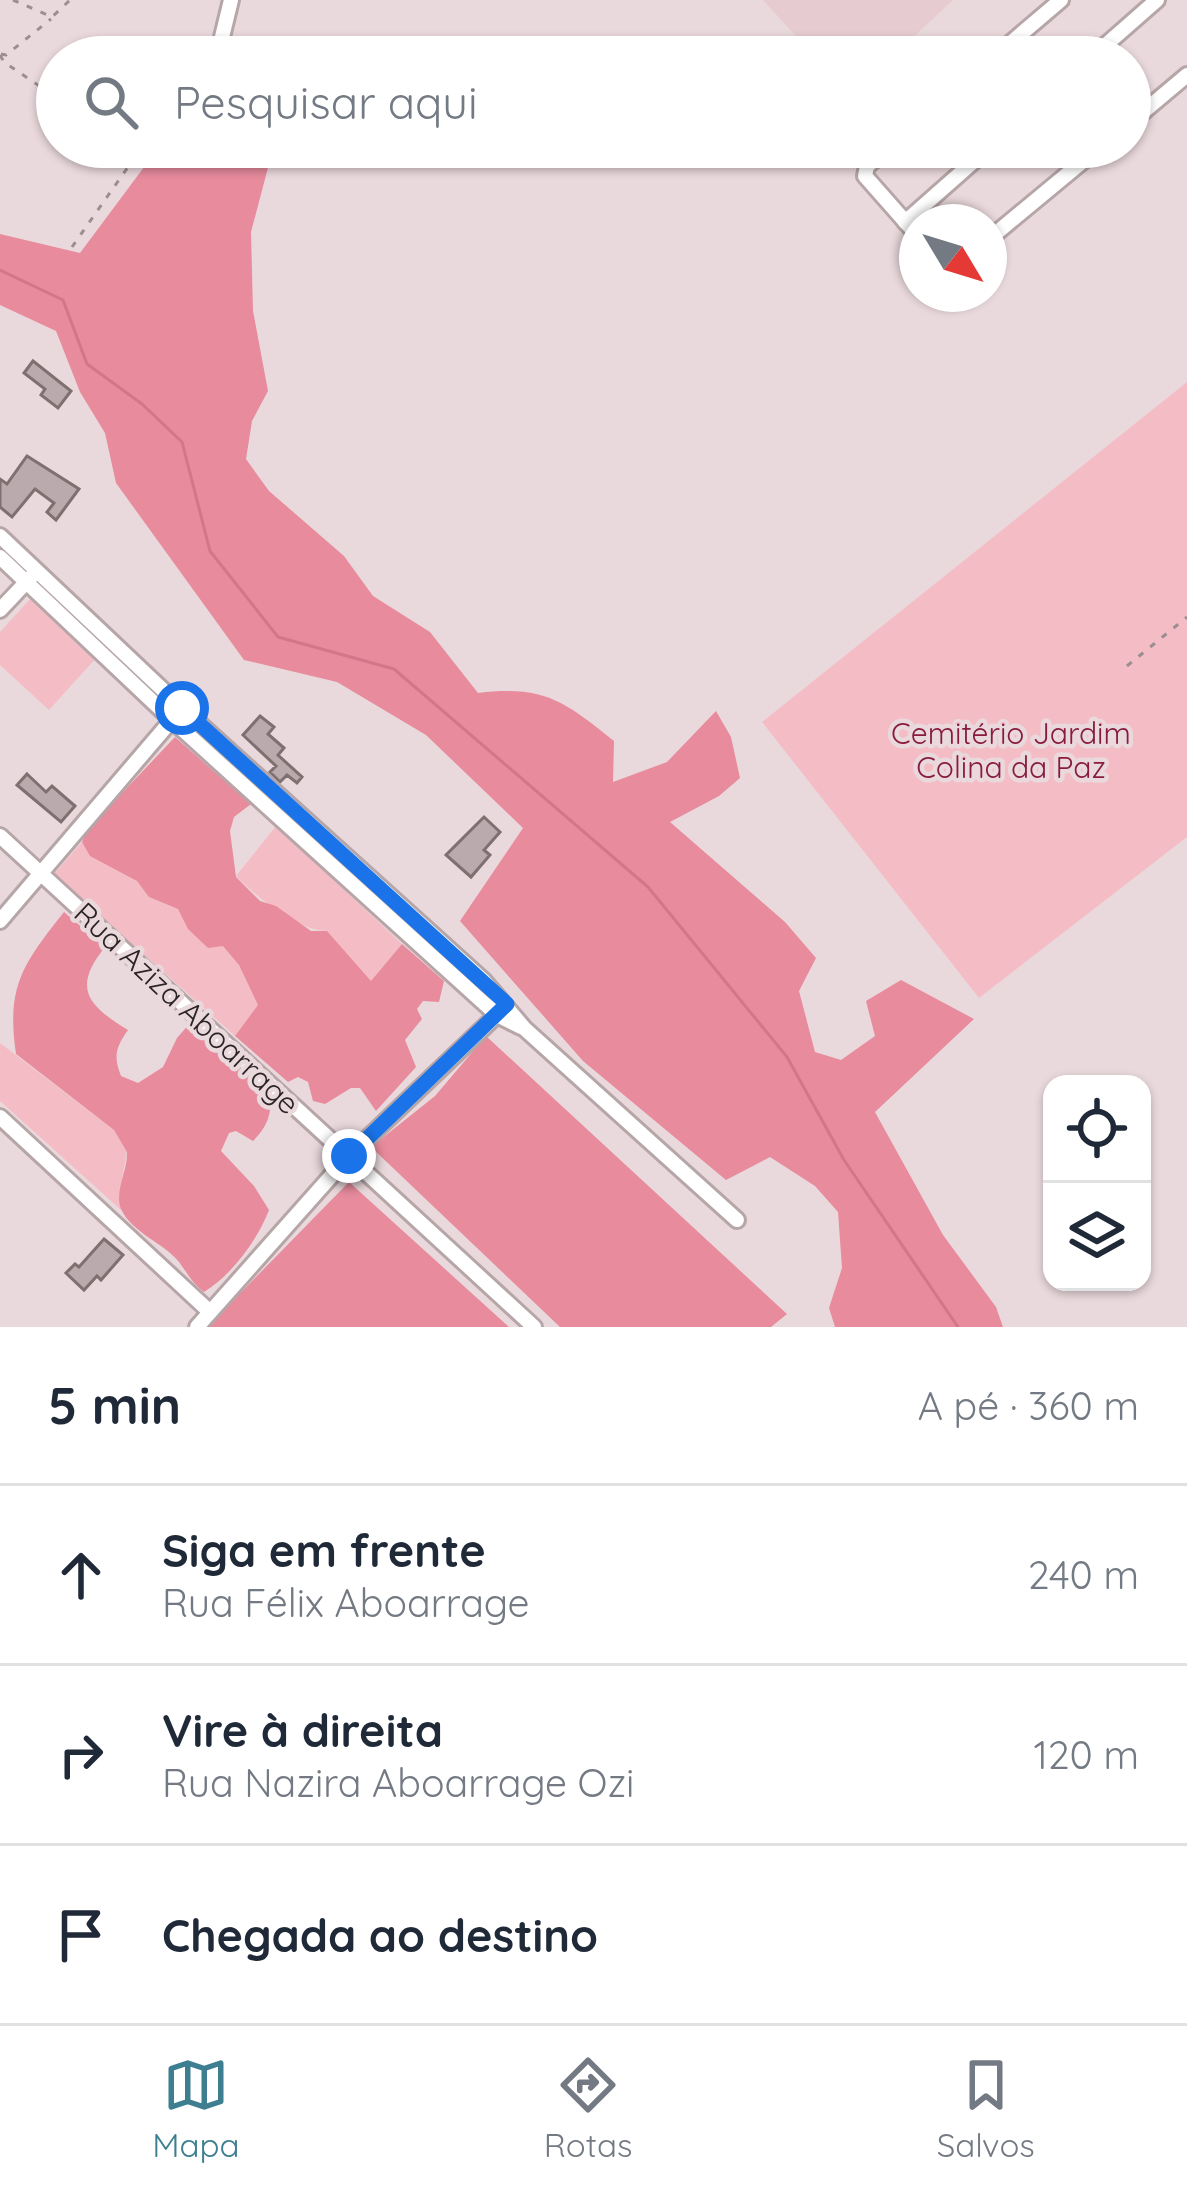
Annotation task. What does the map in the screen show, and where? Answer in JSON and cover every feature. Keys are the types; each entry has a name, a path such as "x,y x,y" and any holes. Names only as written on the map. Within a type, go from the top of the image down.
{"street":[{"path":"222,36 231,0"},
{"path":"1019,36 1061,0"},
{"path":"1116,36 1157,0"},
{"path":"1151,105 1187,75"},
{"path":"867,168 865,176 899,215"},
{"path":"925,204 966,168"},
{"path":"1007,224 1075,168"},
{"path":"0,536 32,576 177,714 737,1220"},
{"path":"0,556 32,576"},
{"path":"0,610 32,576"},
{"path":"0,921 177,714"},
{"name":"Rua Aziza Aboarrage","path":"0,836 534,1327"},
{"path":"196,1327 349,1156 502,1010"},
{"path":"0,1118 211,1312"}],"path":[{"path":"13,0 52,17"},
{"path":"0,54 6,55 70,0"},
{"path":"0,54 4,62 36,84"},
{"path":"72,247 127,168"},
{"path":"1127,666 1187,617"}],"shaded area":[{"path":"763,0 953,0 914,36 796,36"},
{"path":"143,168 268,168 251,232 253,311 268,391 252,421 246,459 269,491 344,556 373,596 430,632 478,693 520,692 552,699 614,741 613,782 667,762 716,711 731,737 740,778 719,796 670,822 785,922 816,958 799,991 815,1052 841,1060 875,1036 866,1001 901,980 974,1019 875,1112 943,1235 996,1307 1003,1327 835,1327 829,1308 842,1268 838,1212 815,1186 770,1157 726,1180 583,1061 460,921 523,828 426,735 337,682 244,660 116,483 105,433 80,392 56,331 0,305 0,234 80,253"},
{"path":"175,737 251,804 234,817 230,831 236,877 260,901 276,906 311,931 327,931 371,981 402,944 444,981 439,1002 423,1001 417,1009 422,1019 405,1040 416,1067 376,1111 360,1088 351,1088 325,1104 313,1101 308,1082 298,1077 288,1082 235,1036 258,1005 239,965 223,946 208,948 188,929 178,909 149,897 137,881 90,856 82,842 87,830"},
{"path":"64,912 105,947 87,985 103,1013 128,1030 117,1052 121,1076 138,1083 163,1067 190,1023 270,1097 269,1116 258,1136 253,1141 236,1131 229,1133 221,1151 269,1210 243,1256 204,1292 173,1255 133,1225 121,1209 127,1152 114,1130 16,1054 14,1010 21,977"},
{"path":"486,1036 787,1314 771,1327 560,1327 371,1147 435,1096"},
{"path":"349,1182 509,1327 207,1327"}],"green space":[{"name":"Cemitério Jardim Colina da Paz","path":"1187,382 1187,837 979,998 762,722"},
{"path":"32,597 97,657 49,710 0,665 0,632"},
{"path":"276,826 402,944 371,982 327,931 291,919 236,876"},
{"path":"82,842 94,856 178,909 193,928 223,945 234,958 259,1006 235,1036 54,874"},
{"path":"0,1043 114,1130 127,1151 121,1210 0,1101"}],"building":[{"path":"33,361 71,391 58,408 41,395 45,389 24,373"},
{"path":"27,456 79,489 56,520 47,512 54,503 35,489 12,517 0,507 0,479 7,484"},
{"path":"260,716 274,727 268,734 284,748 278,755 302,777 297,783 287,775 280,782 270,772 276,766 243,735"},
{"path":"27,774 46,792 52,786 75,806 61,822 17,785"},
{"path":"484,817 500,832 484,850 490,855 471,877 446,855"},
{"path":"104,1239 123,1255 101,1280 97,1276 84,1290 66,1273 75,1264 79,1267"}],"waterway":[{"path":"0,270 63,300 87,364 142,404 182,442 210,551 278,637 394,669 648,887 787,1057 844,1160 958,1327"}],"route":[{"path":"182,708 507,1004 349,1156"}]}
